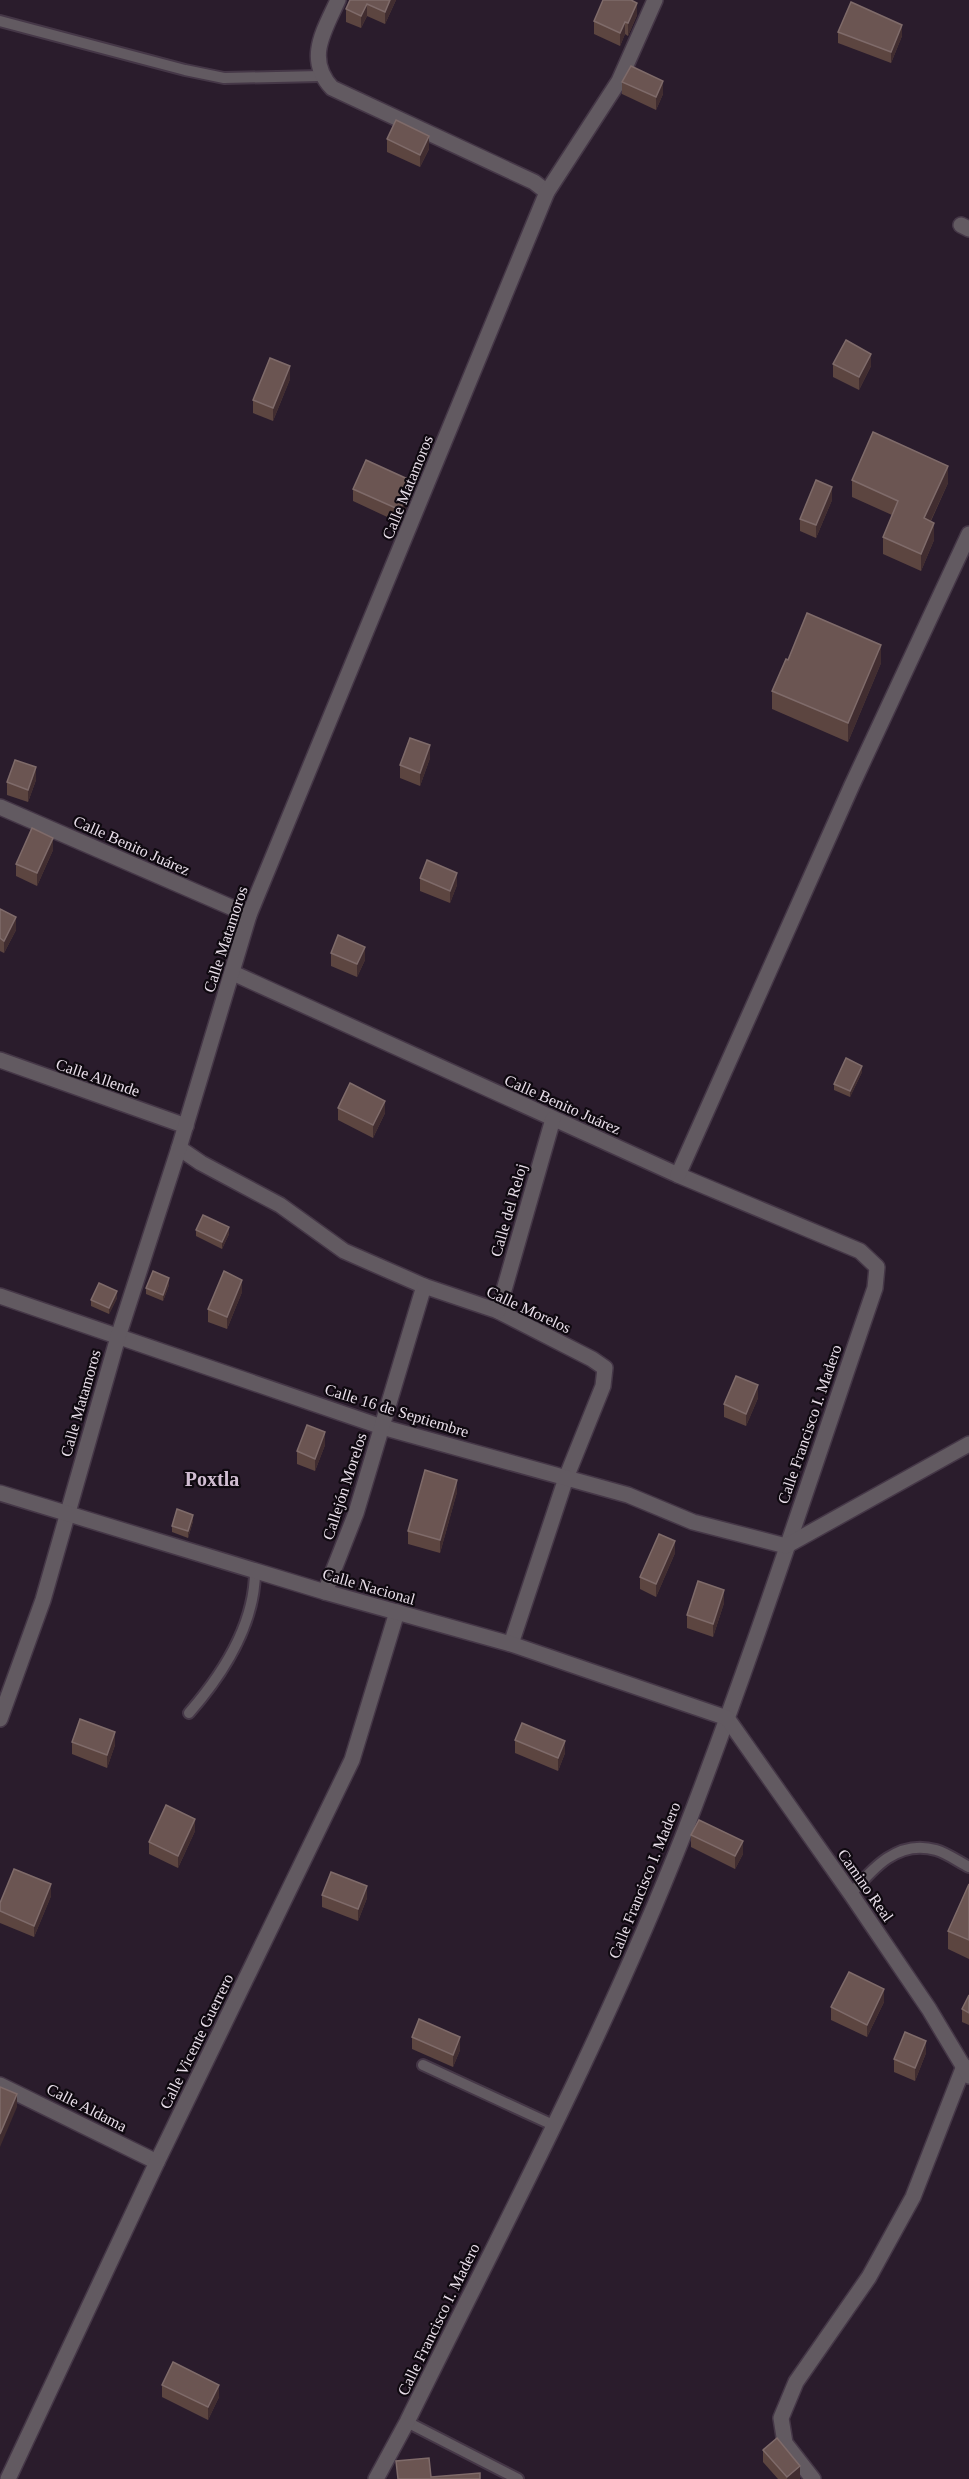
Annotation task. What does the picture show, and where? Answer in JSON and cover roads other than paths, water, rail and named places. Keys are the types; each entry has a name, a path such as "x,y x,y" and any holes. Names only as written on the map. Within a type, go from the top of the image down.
{"street":[{"path":"339,0 317,52 321,76 332,88 534,182 548,192"},
{"name":"Calle Matamoros","path":"0,1719 43,1600 118,1337 186,1126 249,915 548,192 619,81 654,0"},
{"path":"678,1175 852,785 969,534"},
{"name":"Calle Benito Juárez","path":"0,807 249,915"},
{"name":"Calle Benito Juárez","path":"233,973 678,1175 860,1251 877,1267"},
{"name":"Calle Allende","path":"0,1060 186,1126"},
{"name":"Calle del Reloj","path":"498,1311 553,1119"},
{"name":"Calle Morelos","path":"179,1148 201,1163 280,1205 344,1251 424,1286 498,1311 592,1359 605,1368 603,1386 566,1478 511,1644"},
{"name":"Calle Francisco I. Madero","path":"376,2479 407,2422 610,2008 682,1837 727,1718 875,1288 877,1267"},
{"name":"Callejón Morelos","path":"325,1592 356,1513 424,1286"},
{"name":"Calle 16 de Septiembre","path":"0,1296 382,1427 628,1495 693,1521 786,1546"},
{"path":"786,1546 969,1444"},
{"name":"Calle Nacional","path":"0,1493 325,1592 511,1644 727,1718"},
{"name":"Calle Vicente Guerrero","path":"8,2479 352,1760 397,1612"},
{"name":"Camino Real","path":"727,1718 851,1894 929,2009 967,2071"},
{"path":"813,2479 786,2443 781,2418 796,2382 869,2277 913,2198 967,2071"},
{"name":"Calle Aldama","path":"0,2085 158,2162"}],"lane":[{"path":"0,21 185,70 224,78 321,76"},
{"path":"189,1713 208,1692 231,1653 248,1617 255,1592 255,1571"},
{"path":"851,1894 887,1856 913,1847 936,1850 969,1867"},
{"path":"423,2065 553,2125"},
{"path":"407,2422 518,2479"}],"district":[{"name":"Poxtla","path":"212,1479"}]}
